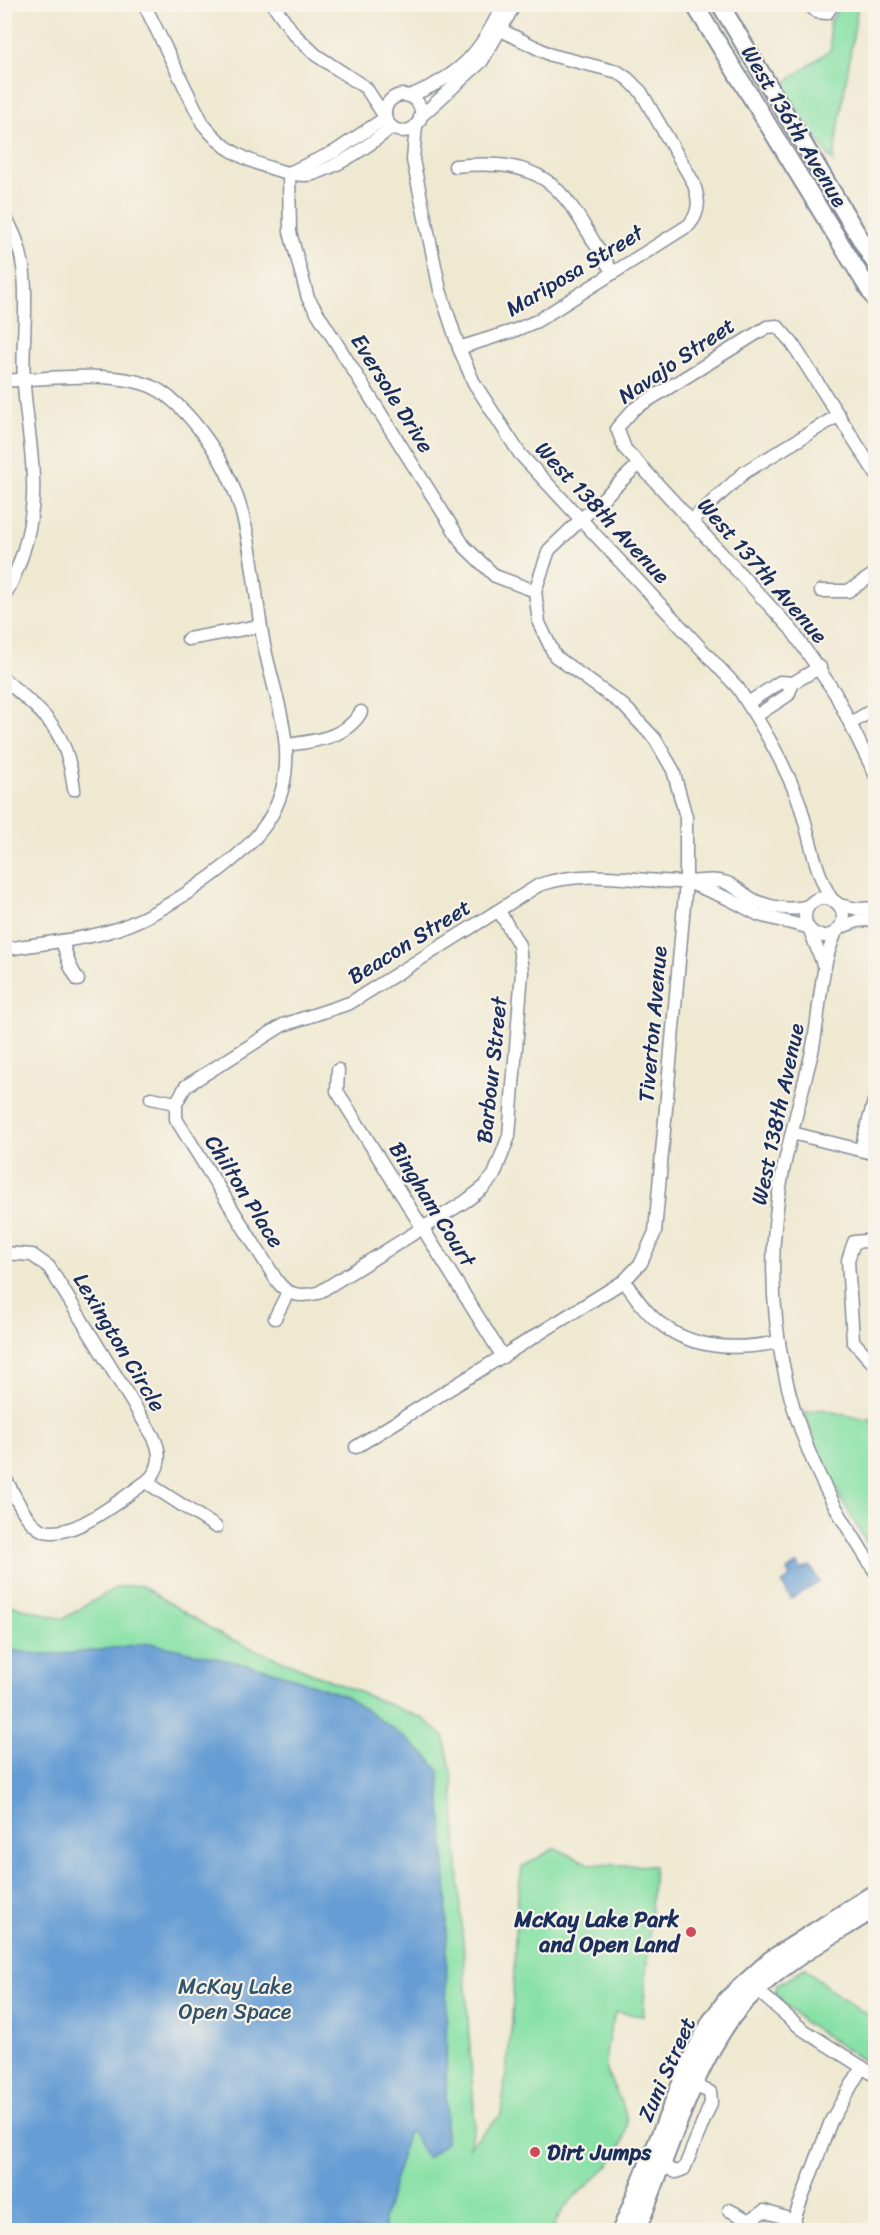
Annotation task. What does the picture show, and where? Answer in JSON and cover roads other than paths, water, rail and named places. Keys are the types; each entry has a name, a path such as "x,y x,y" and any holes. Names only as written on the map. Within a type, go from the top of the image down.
{"main road":[{"name":"West 136th Avenue","path":"694,4 876,301"},
{"name":"West 136th Avenue","path":"720,4 876,265"},
{"name":"Zuni Street","path":"637,2230 695,2086 722,2031 751,1985 777,1954 876,1892"},
{"name":"Zuni Street","path":"621,2230 699,2041 727,1999 779,1970 876,1908"}],"street":[{"path":"144,4 203,124 216,140 258,164 289,172 390,123 408,130 473,71 497,28 503,4"},
{"name":"West 138th Avenue","path":"273,4 294,34 316,56 366,88 395,96"},
{"path":"390,123 386,107 395,96 409,96 430,88 456,72 476,53 515,4"},
{"path":"808,4 817,12 827,13 834,4"},
{"name":"Mariposa Street","path":"459,348 513,332 537,321 689,225 699,210 698,194 688,172 641,92 628,79 618,72 551,55 497,28"},
{"name":"West 138th Avenue","path":"366,88 413,160"},
{"path":"409,96 420,107 418,121"},
{"name":"West 138th Avenue","path":"418,121 413,160 440,290 459,348 474,383 520,454 718,665 748,703 784,766 798,800 816,865 836,902"},
{"path":"455,166 500,163 525,169 547,178 563,195 613,273"},
{"name":"Eversole Drive","path":"289,172 290,232 308,298 464,546 495,576 535,591"},
{"path":"4,215 17,239 27,281 23,380 33,497 27,539 16,574 4,597"},
{"name":"Navajo Street","path":"639,464 620,438 617,428 624,418 634,409 756,333 777,326 792,343 839,415"},
{"path":"4,381 127,379 153,387 183,411 210,443 227,471 239,499 251,549 260,626 287,745 285,778 276,807 261,831 240,853 192,888 136,922 95,935 4,950"},
{"path":"692,520 746,472 839,415 876,474"},
{"path":"580,520 639,464"},
{"name":"West 137th Avenue","path":"639,464 767,600 820,667 851,723 876,776"},
{"name":"Tiverton Avenue","path":"356,1448 624,1281 641,1263 655,1232 686,882 686,817 673,770 655,739 624,706 555,656 539,623 535,591 549,550 580,520"},
{"path":"822,591 848,591 876,573"},
{"path":"188,639 260,626"},
{"path":"748,703 780,682 793,683 820,667"},
{"path":"4,679 47,717 59,733 71,762 74,789"},
{"path":"756,716 788,695 793,683"},
{"path":"851,723 876,708"},
{"path":"287,745 320,739 345,730 361,712"},
{"name":"West 138th Avenue","path":"810,904 816,865"},
{"name":"Beacon Street","path":"176,1103 186,1086 283,1025 350,1003 539,885 559,878 587,876 686,882 705,880 727,883 758,902 792,909 810,904"},
{"name":"Beacon Street","path":"686,882 722,895 759,915 809,928"},
{"path":"876,908 858,909 822,898 810,904 805,916 809,928 820,936 857,921 876,919"},
{"path":"836,902 843,917 838,930"},
{"name":"Barbour Street","path":"288,1293 304,1296 318,1293 483,1188 494,1175 509,1136 522,972 519,945 499,910"},
{"name":"West 138th Avenue","path":"809,928 824,966"},
{"name":"West 138th Avenue","path":"838,930 824,966 815,1037 782,1177 775,1238 774,1298 787,1384 806,1445 842,1518 876,1573"},
{"path":"62,940 70,966 78,980"},
{"name":"Bingham Court","path":"338,1070 337,1091 503,1357"},
{"path":"861,1149 876,1094"},
{"path":"151,1098 176,1103"},
{"name":"Chilton Place","path":"176,1103 176,1119 183,1131 277,1281 288,1293"},
{"path":"792,1133 861,1149 876,1155"},
{"path":"876,1239 854,1242 848,1260 853,1341 872,1362 876,1362"},
{"name":"Lexington Circle","path":"4,1253 32,1255 49,1267 156,1443 159,1462 155,1472 146,1482"},
{"path":"624,1281 652,1316 675,1333 708,1344 734,1348 779,1342"},
{"path":"274,1318 288,1293"},
{"path":"4,1477 34,1525 53,1534 73,1529 146,1482 216,1527"},
{"path":"751,1985 802,2029 876,2076"},
{"path":"729,2210 749,2226 764,2211 793,2225 831,2121 862,2067"}],"water":[{"path":"797,1564 801,1570 810,1566 820,1582 791,1599 782,1584 790,1577 787,1571"},
{"name":"McKay Lake Open Space","path":"150,1643 270,1670 346,1696 400,1734 427,1756 439,1771 447,1895 446,2143 426,2158 409,2131 384,2219 384,2230 5,2230 5,1648 22,1652 58,1654"}],"place":[{"name":"McKay Lake Park and Open Land","path":"691,1932"},
{"name":"Dirt Jumps","path":"535,2152"}]}
